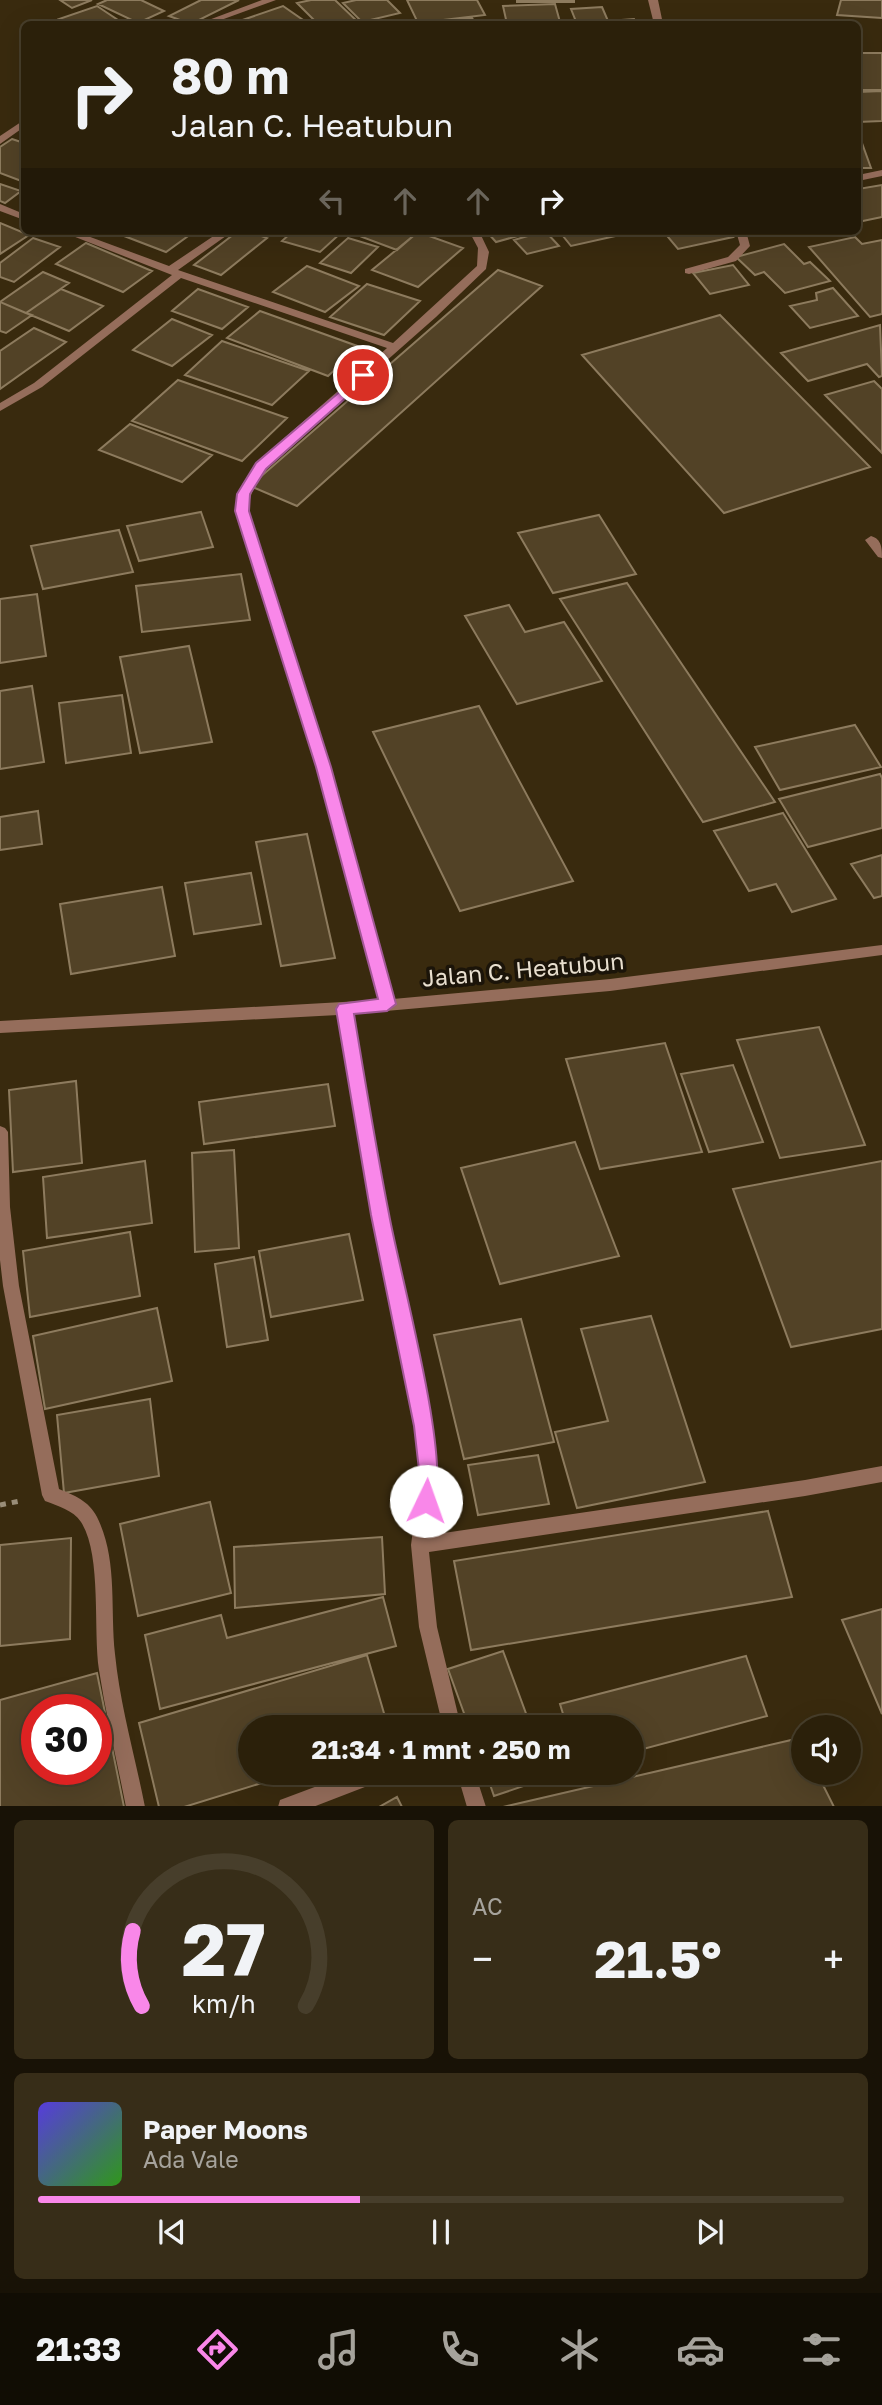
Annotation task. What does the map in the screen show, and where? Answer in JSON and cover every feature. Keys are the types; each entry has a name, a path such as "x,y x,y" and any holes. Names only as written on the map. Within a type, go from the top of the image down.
{"street":[{"path":"212,21 271,0"},
{"path":"653,0 658,21"},
{"path":"0,141 21,125"},
{"path":"861,177 882,173"},
{"path":"0,207 21,215"},
{"path":"76,235 394,347"},
{"path":"0,408 38,385 223,235"},
{"path":"387,1004 323,767 262,569 247,531 242,503 249,483 269,457 482,267 485,256 483,244 477,235"},
{"path":"689,271 732,259 745,246 742,235"},
{"path":"871,540 882,554"},
{"name":"Jalan C. Heatubun","path":"0,1027 344,1009 610,985 882,950"},
{"path":"344,1009 380,1215 423,1426 429,1479 420,1545 428,1627 449,1715"},
{"path":"0,1132 2,1207 11,1286 48,1482 51,1495 69,1501 89,1518 96,1539 107,1668 136,1806"},
{"path":"420,1545 805,1488 882,1474"},
{"path":"290,1806 345,1785"},
{"path":"470,1785 477,1806"}],"building":[{"path":"60,0 92,0 72,8"},
{"path":"107,0 141,0 164,11 142,21 134,21 98,4"},
{"path":"201,0 239,0 197,21 183,21 169,16"},
{"path":"335,0 357,21 315,21 297,3"},
{"path":"356,0 387,0 400,13 361,21 343,3"},
{"path":"407,0 477,0 485,15 435,21 417,21"},
{"path":"574,0 574,2 517,2"},
{"path":"841,0 882,0 882,18 837,15"},
{"path":"555,4 560,21 506,21 503,6"},
{"path":"97,6 120,21 62,21 59,19"},
{"path":"283,6 303,20 300,21 240,21"},
{"path":"602,7 608,21 576,21 571,9"},
{"path":"472,18 474,21 448,21"},
{"path":"861,53 882,53 882,90 861,90"},
{"path":"882,91 882,121 861,122 861,92"},
{"path":"12,139 21,142 21,181 0,173 0,147"},
{"path":"861,140 871,168 861,168"},
{"path":"0,184 21,191 5,203 0,201"},
{"path":"882,185 882,217 861,221 861,188"},
{"path":"0,223 21,232 21,235 29,235 0,254"},
{"path":"121,235 189,235 166,252"},
{"path":"233,235 258,235 267,238 221,275 194,265"},
{"path":"289,235 339,235 320,252 282,241"},
{"path":"364,235 414,235 397,250 362,237"},
{"path":"414,235 426,235 463,248 418,287 372,270"},
{"path":"490,235 521,235 496,242"},
{"path":"531,235 549,235 559,246 527,254 514,240"},
{"path":"562,235 620,235 571,246"},
{"path":"666,235 733,237 678,249"},
{"path":"855,237 862,244 882,240 882,314 870,317 809,247"},
{"path":"33,238 60,247 14,282 0,277 0,263"},
{"path":"348,238 378,247 351,273 320,263"},
{"path":"86,243 152,271 123,292 56,264"},
{"path":"784,244 804,264 810,262 830,281 785,293 764,272 755,275 736,257"},
{"path":"733,265 749,285 710,294 693,273"},
{"path":"307,266 359,286 325,312 273,292"},
{"path":"498,270 542,286 297,506 250,486"},
{"path":"43,272 69,283 26,313 0,302"},
{"path":"367,284 420,301 384,335 330,317"},
{"path":"833,288 858,316 810,328 790,306 817,300 816,293"},
{"path":"61,289 103,306 69,331 26,313"},
{"path":"198,289 248,307 222,329 172,311"},
{"path":"0,302 32,315 6,333 0,331"},
{"path":"260,311 360,347 328,376 227,338"},
{"path":"720,315 870,467 724,513 582,355"},
{"path":"172,319 212,335 172,366 133,350"},
{"path":"880,325 882,376 879,377 867,364 808,381 781,353"},
{"path":"34,328 66,342 0,389 0,351"},
{"path":"222,341 309,371 272,405 185,375"},
{"path":"178,380 287,418 242,461 132,421"},
{"path":"874,381 882,389 882,453 825,395"},
{"path":"130,424 212,455 182,482 99,450"},
{"path":"201,512 213,547 139,561 127,526"},
{"path":"599,515 636,574 553,593 518,533"},
{"path":"119,530 133,572 43,589 31,546"},
{"path":"241,574 250,620 142,632 136,586"},
{"path":"627,583 775,802 703,822 560,599"},
{"path":"37,594 46,656 0,663 0,599"},
{"path":"509,605 525,632 564,622 602,681 517,704 465,616"},
{"path":"189,646 212,742 140,753 120,657"},
{"path":"32,686 44,762 0,769 0,691"},
{"path":"122,695 131,753 66,763 59,703"},
{"path":"479,706 573,881 460,911 373,732"},
{"path":"855,725 881,767 780,790 755,747"},
{"path":"880,774 882,828 808,847 779,799"},
{"path":"38,811 42,844 0,850 0,817"},
{"path":"783,813 836,899 792,912 776,884 749,891 714,831"},
{"path":"307,834 335,958 281,966 256,842"},
{"path":"882,855 882,896 874,898 851,864"},
{"path":"251,873 261,924 194,934 185,883"},
{"path":"162,887 175,956 71,974 60,904"},
{"path":"819,1027 865,1145 780,1158 737,1040"},
{"path":"665,1043 702,1152 600,1169 566,1059"},
{"path":"733,1065 763,1142 709,1152 681,1074"},
{"path":"76,1081 82,1163 13,1172 9,1090"},
{"path":"328,1084 335,1126 204,1144 199,1102"},
{"path":"575,1142 619,1256 500,1284 461,1168"},
{"path":"234,1150 239,1248 195,1252 192,1153"},
{"path":"145,1161 152,1223 47,1238 43,1177"},
{"path":"882,1161 882,1329 791,1347 733,1189"},
{"path":"130,1232 140,1296 30,1317 23,1251"},
{"path":"349,1234 363,1300 271,1317 259,1251"},
{"path":"254,1257 268,1340 227,1347 215,1264"},
{"path":"157,1308 172,1381 45,1409 33,1336"},
{"path":"651,1316 705,1482 577,1508 555,1432 608,1421 581,1329"},
{"path":"521,1319 554,1442 464,1459 434,1335"},
{"path":"150,1399 159,1476 64,1493 57,1415"},
{"path":"538,1455 549,1504 478,1515 468,1465"},
{"path":"210,1502 231,1593 138,1616 120,1524"},
{"path":"768,1511 792,1597 471,1650 454,1561"},
{"path":"382,1537 385,1594 235,1608 234,1547"},
{"path":"71,1538 70,1639 0,1646 0,1545"},
{"path":"383,1597 396,1646 160,1709 145,1635 221,1615 227,1638"},
{"path":"882,1609 882,1714 842,1620"},
{"path":"503,1651 527,1715 465,1715 448,1669"},
{"path":"367,1655 384,1715 238,1715 238,1785 255,1785 187,1806 159,1806 139,1723"},
{"path":"746,1656 767,1716 644,1749 644,1715 563,1715 560,1704"},
{"path":"97,1673 101,1694 22,1694"},
{"path":"21,1694 21,1785 112,1785 112,1747 124,1806 0,1806 0,1700"},
{"path":"791,1740 791,1785 823,1785 834,1806 507,1806 598,1785 644,1785 644,1774"},
{"path":"490,1785 526,1785 494,1796"},
{"path":"397,1797 402,1806 381,1806"}],"route":[{"path":"363,375 269,457 249,483 244,494 242,511 323,767 387,1004 344,1009 380,1215 423,1426 429,1479 426,1501"}]}
